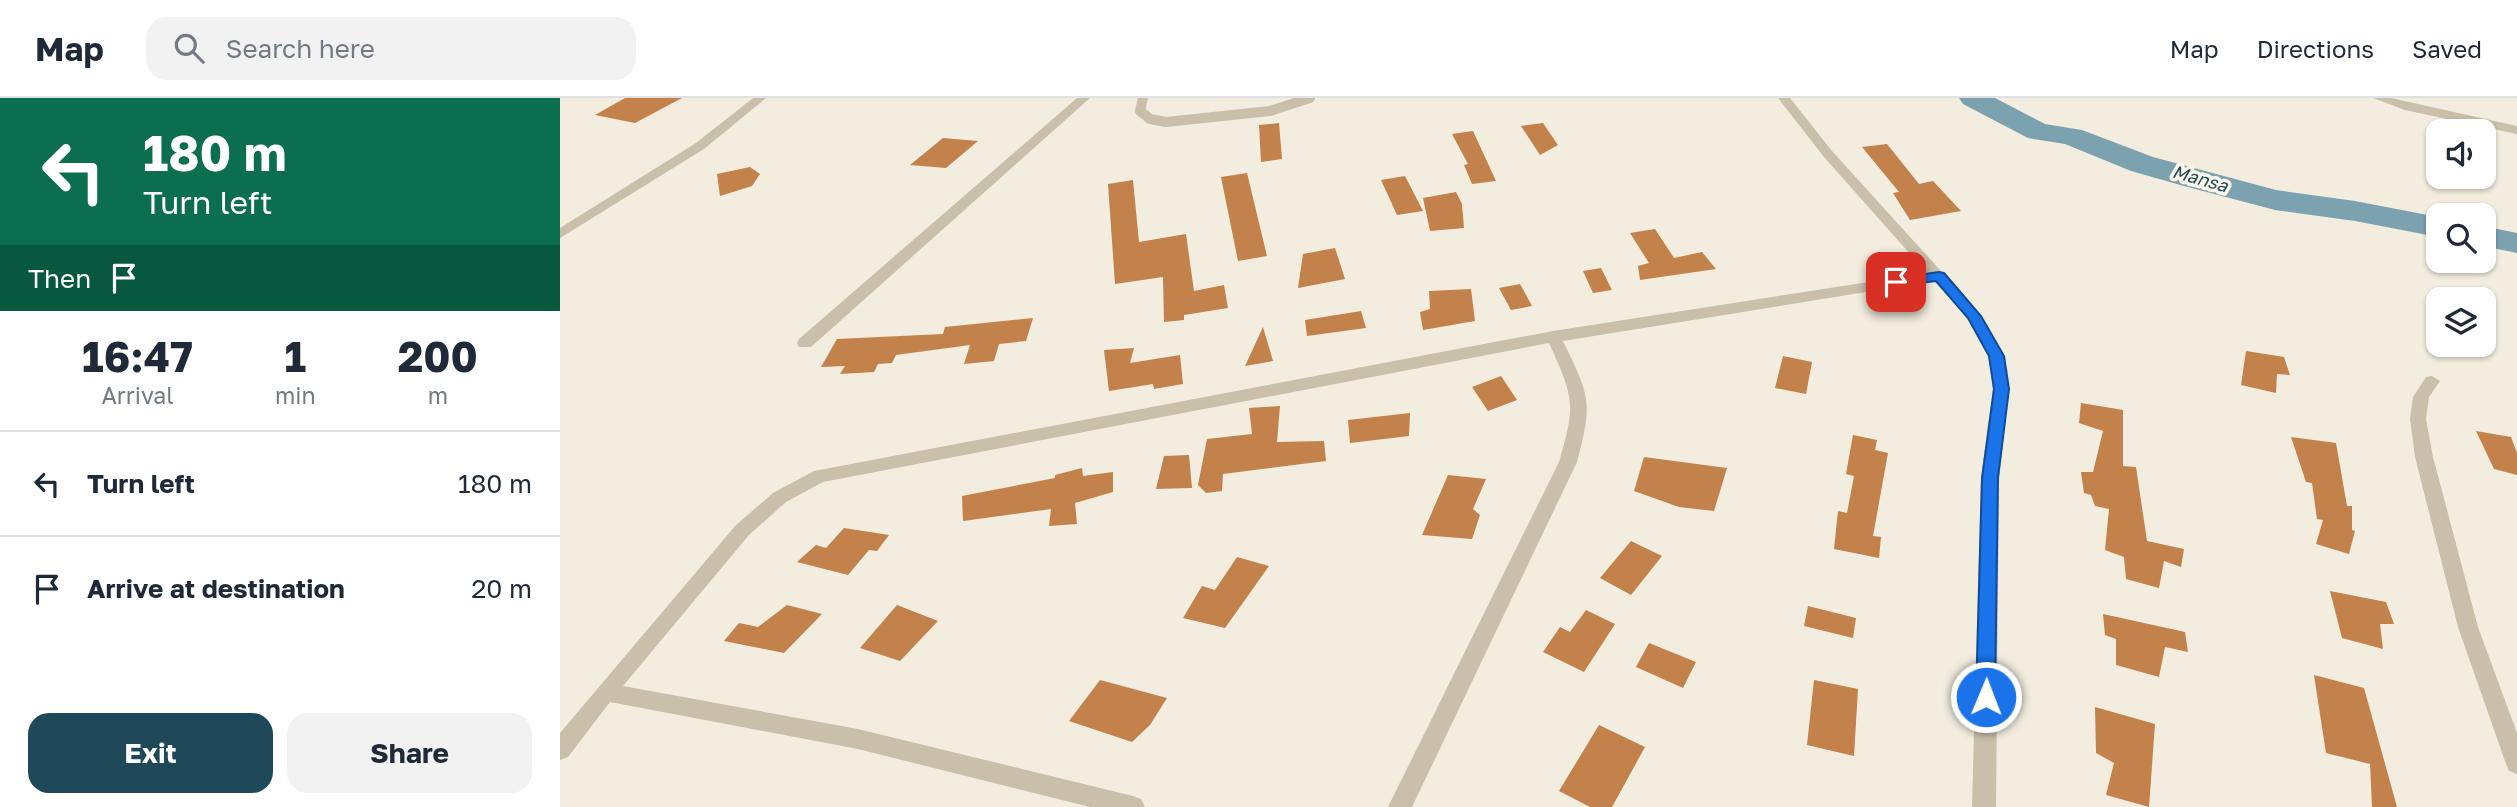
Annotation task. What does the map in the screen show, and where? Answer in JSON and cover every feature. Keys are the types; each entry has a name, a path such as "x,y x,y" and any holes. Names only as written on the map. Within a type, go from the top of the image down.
{"street":[{"path":"560,234 700,146 760,98"},
{"path":"805,343 1084,98"},
{"path":"1784,98 1828,155 1974,316 1997,356 2001,389 1990,478 1984,807"},
{"path":"2379,98 2517,130"},
{"path":"560,750 605,692 736,538 787,491 802,481 820,475 1553,336 1769,300 1939,276"},
{"path":"1400,807 1568,462 1579,424 1580,403 1574,382 1553,336"},
{"path":"2432,382 2421,397 2418,419 2424,457 2468,627 2517,764"},
{"path":"605,692 858,739 1133,807"}],"lane":[{"path":"1143,98 1140,111 1150,119 1166,122 1270,111 1310,98"}],"building":[{"path":"625,98 682,98 635,123 595,115"},
{"path":"1279,123 1282,159 1261,162 1259,125"},
{"path":"1543,123 1558,145 1540,155 1521,126"},
{"path":"1473,131 1496,181 1472,184 1464,165 1468,164 1452,134"},
{"path":"943,138 978,141 946,168 910,165"},
{"path":"1887,144 1919,184 1933,181 1961,211 1910,220 1893,193 1899,192 1862,147"},
{"path":"750,167 760,174 752,186 720,196 717,174"},
{"path":"1247,173 1267,256 1238,261 1221,177"},
{"path":"1405,176 1423,211 1397,215 1381,180"},
{"path":"1133,180 1139,242 1186,234 1194,291 1224,285 1228,308 1184,315 1184,320 1164,322 1163,277 1115,284 1108,184"},
{"path":"1456,192 1462,204 1464,228 1430,231 1423,198"},
{"path":"1655,229 1674,258 1702,252 1716,269 1640,280 1638,266 1649,263 1630,233"},
{"path":"1335,248 1345,279 1298,288 1303,254"},
{"path":"1601,268 1612,290 1593,293 1583,271"},
{"path":"1520,284 1532,306 1511,310 1499,288"},
{"path":"1471,289 1475,321 1423,330 1420,312 1430,309 1429,291"},
{"path":"1361,311 1366,328 1307,336 1305,320"},
{"path":"1033,318 1026,341 999,344 994,361 964,364 970,345 896,355 892,363 878,364 874,372 840,374 845,366 821,367 837,339 943,334 945,327"},
{"path":"1263,327 1273,361 1245,366"},
{"path":"1134,348 1130,363 1180,355 1183,384 1154,389 1153,384 1109,391 1104,350"},
{"path":"2246,351 2284,357 2290,375 2277,374 2276,393 2241,385"},
{"path":"1783,356 1812,362 1806,394 1775,388"},
{"path":"1501,376 1517,400 1488,411 1472,387"},
{"path":"2081,403 2123,410 2123,466 2136,467 2147,541 2184,549 2181,567 2164,561 2159,588 2126,579 2124,557 2105,550 2109,509 2095,506 2091,495 2084,493 2081,472 2093,472 2103,431 2079,423"},
{"path":"1280,406 1277,442 1324,441 1326,461 1223,474 1222,491 1206,493 1198,485 1207,439 1252,434 1249,408"},
{"path":"1410,413 1409,436 1350,443 1348,420"},
{"path":"2476,431 2511,437 2517,453 2517,475 2494,469"},
{"path":"1853,435 1877,440 1875,450 1888,453 1873,536 1881,537 1879,558 1834,549 1838,511 1847,513 1854,476 1846,474"},
{"path":"2291,437 2336,443 2347,506 2352,506 2352,530 2355,531 2349,554 2316,544 2323,520 2317,519 2312,483 2306,482"},
{"path":"1189,455 1192,488 1156,489 1164,456"},
{"path":"1644,457 1727,468 1714,511 1679,507 1634,491"},
{"path":"1082,468 1083,476 1113,472 1113,492 1075,503 1077,524 1049,526 1051,509 963,521 962,496 1055,478 1055,475"},
{"path":"1448,475 1486,479 1473,509 1480,515 1472,539 1422,535"},
{"path":"844,528 889,535 877,551 869,550 848,575 797,562 816,545 826,548"},
{"path":"1631,541 1662,556 1631,595 1600,578"},
{"path":"1237,557 1269,566 1225,628 1183,618 1202,586 1215,590"},
{"path":"2330,591 2386,602 2394,624 2380,624 2383,649 2342,638"},
{"path":"787,605 822,614 784,653 724,641 739,623 758,627"},
{"path":"897,605 938,621 900,661 860,648"},
{"path":"1808,606 1856,618 1853,638 1804,626"},
{"path":"1586,610 1615,624 1584,672 1543,652 1560,627 1570,632"},
{"path":"2103,614 2185,632 2188,652 2165,647 2159,677 2116,665 2116,639 2105,635"},
{"path":"1649,643 1696,662 1683,688 1636,667"},
{"path":"2314,675 2364,688 2397,807 2372,807 2370,764 2326,753"},
{"path":"1100,680 1167,698 1150,725 1132,742 1069,721"},
{"path":"1814,680 1858,689 1854,756 1807,745"},
{"path":"2095,707 2155,724 2149,807 2106,795 2114,763 2096,753"},
{"path":"1599,725 1645,747 1612,807 1590,807 1559,791"}],"waterway":[{"name":"Mansa","path":"1973,98 2038,132 2071,136 2142,164 2195,179 2275,200 2426,225"},
{"name":"Mansa","path":"2496,239 2517,243"}],"route":[{"path":"1896,282 1939,276 1974,316 1997,356 2001,389 1990,478 1986,697"}]}
